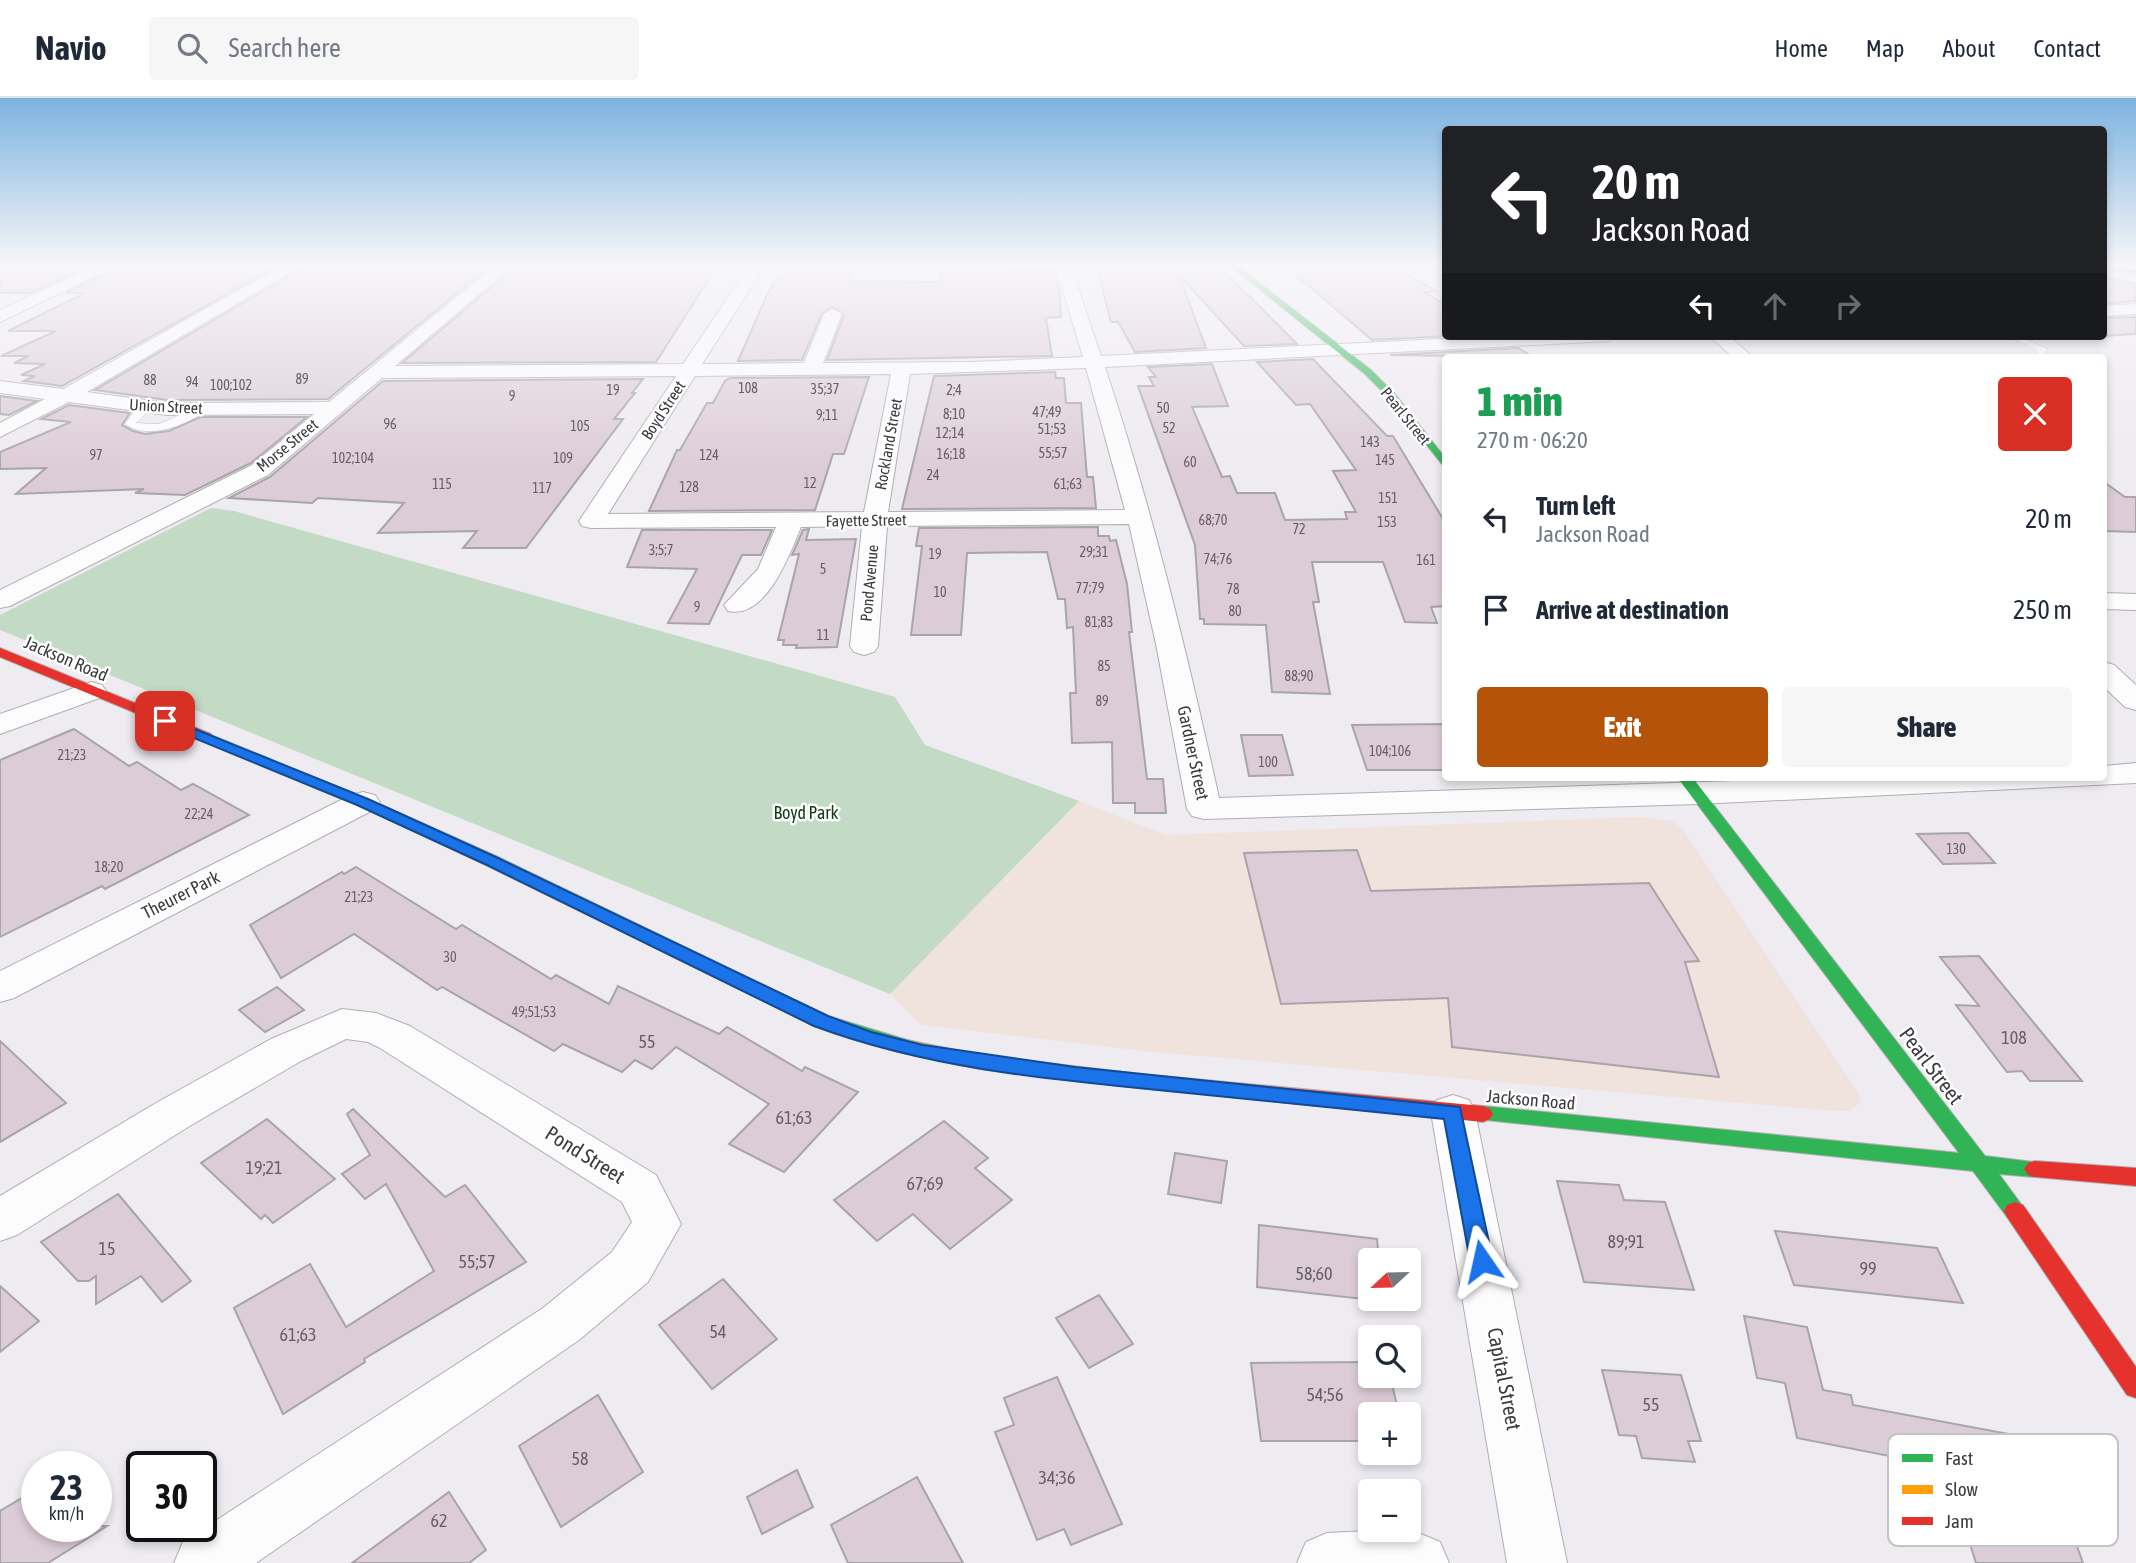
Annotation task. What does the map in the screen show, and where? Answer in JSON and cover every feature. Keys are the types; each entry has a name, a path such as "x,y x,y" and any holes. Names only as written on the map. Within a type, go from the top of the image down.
{"street":[{"path":"0,431 176,332"},
{"name":"Morse Street","path":"0,600 260,470 424,332"},
{"name":"Boyd Street","path":"592,521 713,332"},
{"path":"811,370 826,332"},
{"name":"Gardner Street","path":"1085,332 1140,517 1166,623 1204,809 1691,786"},
{"name":"Pearl Street","path":"1319,332 1392,396 1442,461"},
{"path":"377,372 901,369 1096,363 1503,340"},
{"path":"1723,340 1740,354"},
{"name":"Rockland Street","path":"875,519 901,369"},
{"name":"Union Street","path":"0,387 148,407 334,408"},
{"name":"Fayette Street","path":"592,521 1140,517"},
{"name":"Pond Avenue","path":"864,646 875,519"},
{"path":"738,605 770,572 791,521"},
{"path":"2107,601 2136,603"},
{"name":"Jackson Road","path":"0,652 363,802 492,861 821,1021 867,1038 935,1054 1075,1075 2136,1177"},
{"path":"2107,674 2136,701"},
{"path":"0,725 91,691"},
{"path":"2107,776 2136,774"},
{"path":"1691,786 1913,781"},
{"name":"Pearl Street","path":"1691,786 2024,1222 2136,1387"},
{"name":"Theurer Park","path":"0,988 363,802"},
{"name":"Pond Street","path":"0,1221 195,1102 286,1050 342,1024 376,1028 395,1037 639,1189 657,1224 630,1266 561,1324 204,1563"},
{"name":"Capital Street","path":"1453,1112 1534,1534 1537,1563"},
{"path":"1327,1563 1405,1558 1419,1563"}],"lane":[{"path":"2021,340 2043,349 2040,351 2042,354"}],"shaded area":[{"path":"1079,801 1165,835 1639,817 1672,821 1682,828 1858,1093 1861,1102 1850,1111 1834,1111 1153,1052 921,1025 890,994"}],"green space":[{"name":"Boyd Park","path":"211,508 234,511 895,697 925,745 1079,801 890,994 0,630 0,615"}],"building":[{"path":"53,332 159,332 62,386 24,381 35,376 21,375 45,364 14,363 29,356 1,356"},
{"path":"193,332 409,332 328,399 167,400 95,390"},
{"path":"438,332 675,332 656,362 402,363"},
{"path":"751,332 814,332 802,360 738,361"},
{"path":"837,332 1048,332 1052,356 827,360"},
{"path":"1124,332 1200,332 1206,348 1135,352"},
{"path":"1232,332 1285,332 1297,344 1244,346"},
{"path":"1363,332 1442,332 1442,336 1372,340"},
{"path":"2107,332 2136,334 2107,336"},
{"path":"1518,348 1528,354 1442,356 1390,355"},
{"path":"1313,359 1387,436 1393,436 1442,517 1442,606 1431,607 1437,623 1405,622 1383,562 1312,562 1319,602 1313,602 1330,694 1272,692 1266,625 1204,624 1204,619 1200,619 1195,545 1138,386 1154,386 1149,377 1156,377 1148,367 1212,364 1228,406 1192,407 1222,477 1230,476 1237,493 1275,493 1285,520 1347,519 1345,512 1356,512 1333,471 1356,470 1310,404 1296,405 1257,362"},
{"path":"1055,372 1056,378 1064,378 1066,403 1081,403 1087,477 1093,477 1096,508 902,509 934,376"},
{"path":"869,377 844,454 833,454 815,510 649,511 677,450 680,450 707,403 713,403 725,381 730,378"},
{"path":"643,379 614,419 623,419 526,548 463,548 477,531 378,533 404,503 318,498 312,503 229,498 270,477 383,381"},
{"path":"0,396 37,401 9,415 0,414"},
{"path":"69,405 130,413 122,425 145,434 169,431 200,417 307,417 251,463 185,495 135,493 144,489 16,494 46,468 0,469 0,452 71,422 41,419"},
{"path":"2107,484 2125,497 2136,497 2136,532 2107,531"},
{"path":"1098,527 1098,536 1109,536 1110,541 1116,540 1127,584 1132,632 1129,632 1147,779 1163,779 1166,813 1135,813 1135,803 1113,803 1112,742 1072,743 1070,693 1076,693 1073,627 1067,628 1065,599 1058,599 1047,552 967,553 961,635 911,635 922,546 916,546 919,528"},
{"path":"809,529 806,540 856,539 837,647 796,648 797,645 783,645 784,640 778,640 799,554 792,555 803,530"},
{"path":"642,530 772,530 761,555 742,555 709,624 668,623 697,569 627,567"},
{"path":"1442,724 1442,770 1367,770 1352,725"},
{"path":"74,729 129,766 137,762 181,790 193,784 249,815 105,889 102,886 0,937 0,760"},
{"path":"1241,735 1282,735 1293,775 1249,776"},
{"path":"1968,833 1995,863 1943,864 1917,834"},
{"path":"1357,850 1371,891 1649,883 1699,961 1685,962 1719,1077 1452,1047 1448,998 1281,1004 1244,853"},
{"path":"356,867 456,929 462,925 551,979 556,975 609,1004 618,986 719,1034 727,1027 802,1071 805,1067 858,1092 784,1172 729,1144 769,1104 676,1047 652,1069 635,1060 622,1072 563,1044 554,1051 442,987 437,990 354,934 281,978 250,925 342,872 344,874"},
{"path":"1979,956 2082,1081 2030,1081 2022,1071 2007,1072 1956,1005 1979,1006 1940,957"},
{"path":"277,987 304,1010 265,1032 239,1010"},
{"path":"0,1041 66,1103 0,1142"},
{"path":"353,1109 445,1197 465,1185 526,1262 364,1359 365,1362 283,1414 234,1308 310,1264 346,1327 434,1271 386,1184 365,1199 342,1174 370,1155 347,1114"},
{"path":"267,1119 335,1179 273,1223 265,1215 261,1219 201,1163"},
{"path":"944,1121 988,1158 975,1168 1012,1200 950,1249 913,1214 877,1241 834,1200"},
{"path":"1175,1153 1227,1161 1221,1203 1168,1194"},
{"path":"1557,1181 1619,1185 1624,1200 1665,1202 1694,1290 1584,1282"},
{"path":"118,1194 191,1281 162,1302 141,1276 96,1304 96,1276 89,1281 78,1281 41,1242"},
{"path":"1259,1225 1377,1239 1378,1248 1358,1248 1358,1298 1257,1287"},
{"path":"1775,1231 1937,1248 1963,1303 1794,1285"},
{"path":"723,1279 777,1339 712,1389 659,1325"},
{"path":"0,1286 39,1321 0,1352"},
{"path":"1099,1295 1133,1344 1089,1368 1056,1318"},
{"path":"1744,1316 1807,1327 1823,1390 1851,1395 1853,1405 2008,1434 1888,1434 1888,1456 1797,1438 1785,1383 1757,1378"},
{"path":"1358,1362 1358,1388 1393,1388 1396,1402 1358,1402 1358,1441 1261,1441 1251,1363"},
{"path":"1602,1370 1681,1375 1701,1441 1688,1441 1695,1462 1642,1458 1636,1436 1619,1435"},
{"path":"1057,1377 1122,1524 1071,1545 1064,1529 1037,1540 995,1432 1014,1425 1004,1398"},
{"path":"598,1395 643,1472 561,1527 519,1446"},
{"path":"797,1470 813,1507 762,1534 747,1497"},
{"path":"917,1477 963,1563 848,1563 831,1525"},
{"path":"449,1492 486,1550 469,1563 352,1563"},
{"path":"21,1499 21,1542 81,1542 48,1563 0,1563 0,1511"},
{"path":"1971,1546 2077,1546 2083,1563 1976,1563"}],"traffic: fast":[{"path":"1318,332 1368,372 1392,396 1442,461"},
{"path":"206,737 363,802 492,861 821,1021 907,1047"},
{"path":"1687,781 2015,1211"},
{"path":"1483,1114 2035,1169"}],"traffic: slow":[{"path":"907,1047 980,1062 1140,1081"}],"traffic: jam":[{"path":"0,652 206,737"},
{"path":"1140,1081 1483,1114"},
{"path":"2035,1169 2136,1177"},
{"path":"2015,1211 2136,1387"}],"route":[{"path":"165,721 363,802 492,861 821,1021 867,1038 923,1052 1075,1075 1453,1112 1482,1261"}]}
